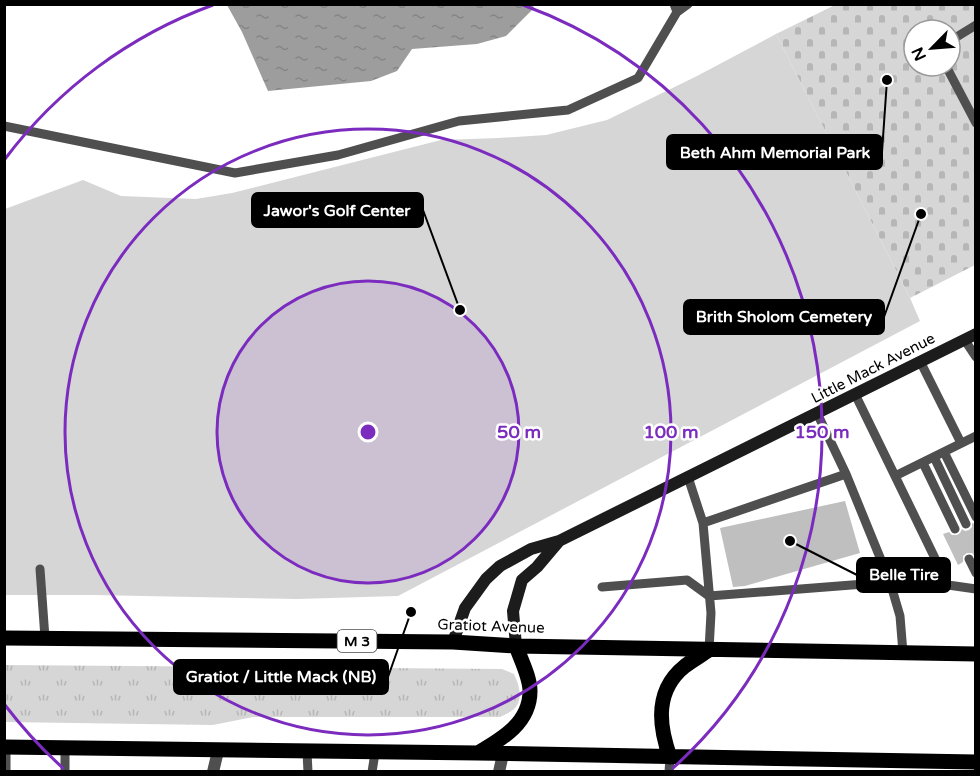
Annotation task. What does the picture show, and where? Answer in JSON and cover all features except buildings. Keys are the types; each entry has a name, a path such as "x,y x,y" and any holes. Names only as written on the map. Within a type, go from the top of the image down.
{"main road":[{"name":"Little Mack Avenue","path":"453,642 465,608 486,579 500,566 531,549 559,541 975,333"},
{"name":"Little Mack Avenue","path":"516,646 513,611 522,580 537,567 559,541"},
{"name":"Gratiot Avenue","path":"4,638 453,642 516,646 975,654"},
{"path":"478,753 505,737 520,721 528,705 530,690 516,646"},
{"path":"669,764 663,739 662,700 670,683 684,667 709,650"},
{"path":"5,747 478,753 669,764 796,765 975,762"}],"street":[{"path":"213,771 218,751"},
{"path":"499,771 503,754"}],"lane":[{"path":"4,126 235,173 338,155 459,121 568,110 638,78 676,8 688,4"},
{"path":"962,34 975,26"},
{"path":"952,78 975,123"},
{"path":"964,339 975,357"},
{"path":"920,361 961,443"},
{"path":"855,394 948,585 975,589"},
{"path":"817,413 846,474 890,582 900,616 903,653"},
{"path":"896,476 975,436"},
{"path":"944,452 975,518"},
{"path":"934,457 966,524"},
{"path":"923,463 955,529"},
{"path":"703,523 846,474"},
{"path":"688,477 703,523 711,613 709,650"},
{"path":"969,559 975,573"},
{"path":"40,569 45,638"},
{"path":"602,587 687,580 710,596 890,582"},
{"path":"5,747 6,771"},
{"path":"65,748 65,771"},
{"path":"307,752 308,771"},
{"path":"372,771 375,753"}],"green space":[{"path":"835,5 975,5 975,265 910,298 776,34"},
{"path":"776,34 920,321 398,596 297,599 5,595 5,209 83,180 121,196 196,199 232,193 441,140 546,135 607,120"},
{"path":"5,665 502,669 514,674 520,696 514,709 500,717 253,717 213,725 5,722"}],"water":[{"path":"532,4 534,8 506,36 477,44 412,49 397,71 371,81 268,91 242,32 227,5"}],"place":[{"name":"Beth Ahm Memorial Park","path":"887,80"},
{"name":"Brith Sholom Cemetery","path":"921,214"},
{"name":"Jawor's Golf Center","path":"460,310"},
{"name":"Belle Tire","path":"790,541"},
{"name":"Gratiot / Little Mack (NB)","path":"411,612"}]}
